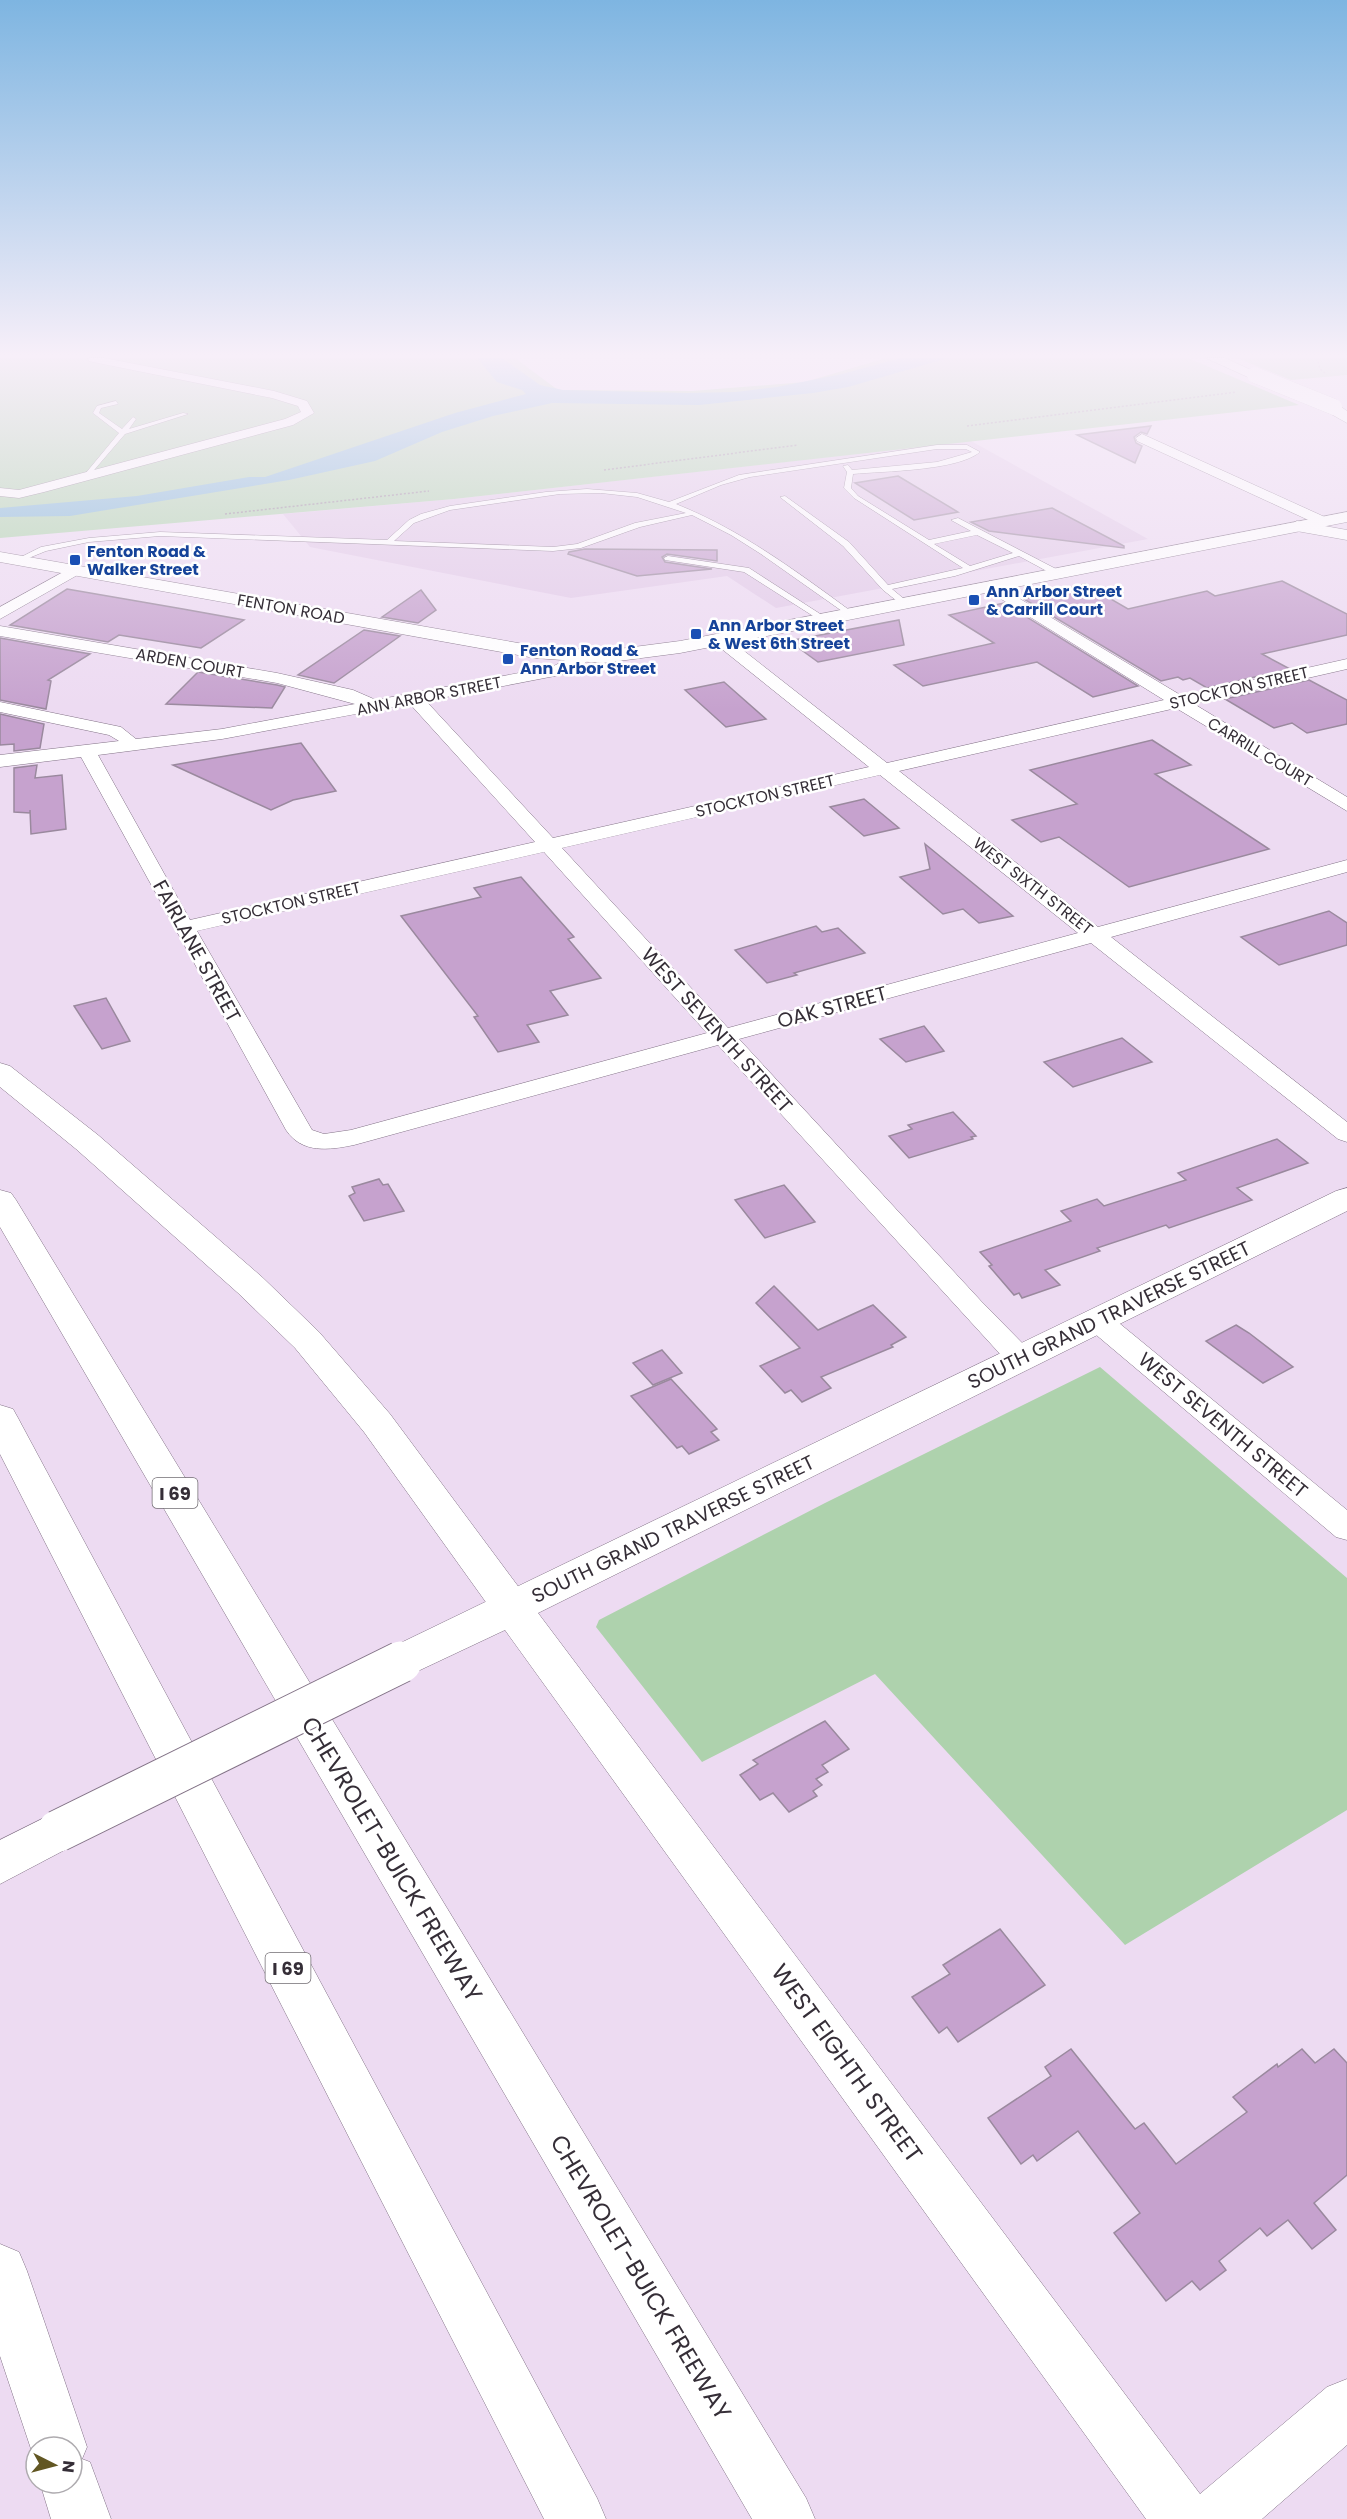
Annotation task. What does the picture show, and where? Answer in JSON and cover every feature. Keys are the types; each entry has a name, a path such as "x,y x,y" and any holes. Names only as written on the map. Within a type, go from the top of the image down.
{"main road":[{"name":"ANN ARBOR STREET","path":"583,657 635,654 719,639 1347,517"},
{"path":"1297,526 1347,535"},
{"name":"FENTON ROAD","path":"9,558 493,646 583,657"},
{"name":"WEST EIGHTH STREET","path":"0,1072 104,1157 250,1285 307,1340 377,1423 1182,2519"},
{"name":"SOUTH GRAND TRAVERSE STREET","path":"0,1863 58,1831 1347,1198"},
{"name":"CHEVROLET-BUICK FREEWAY","path":"0,1200 784,2519"},
{"name":"I 69","path":"0,1418 576,2519"},
{"path":"0,2271 54,2435"},
{"path":"1217,2519 1347,2407"},
{"path":"73,2495 81,2519"}],"street":[{"path":"0,492 19,494 85,476"},
{"path":"1222,476 1322,522"},
{"path":"0,614 76,570"},
{"name":"CARRILL COURT","path":"990,586 1347,805"},
{"name":"ARDEN COURT","path":"0,630 277,678 347,694 376,706"},
{"name":"WEST SIXTH STREET","path":"719,639 1347,1134"},
{"name":"ANN ARBOR STREET","path":"0,761 222,734 554,671 573,665 583,657"},
{"name":"STOCKTON STREET","path":"183,928 1347,664"},
{"name":"WEST SEVENTH STREET","path":"414,699 971,1308 1021,1359"},
{"path":"0,707 115,730 127,738 130,746"},
{"name":"FAIRLANE STREET","path":"88,751 92,765 298,1130 306,1138 316,1141"},
{"name":"OAK STREET","path":"316,1141 354,1137 1347,866"},
{"name":"WEST SEVENTH STREET","path":"1098,1321 1347,1528"}],"lane":[{"path":"669,504 698,494 721,481 753,476"},
{"path":"848,476 849,491 969,569"},
{"path":"390,542 403,526 423,515 477,504 593,490 627,494 669,504 736,532 849,614"},
{"path":"783,497 854,550 886,588 905,603"},
{"path":"9,558 89,540 141,534 200,533 563,548 586,543 638,525 694,513"},
{"path":"954,520 1057,573"},
{"path":"926,543 980,532"},
{"path":"886,588 969,569 1022,553"},
{"path":"668,558 746,570 824,619"},
{"path":"928,579 952,594"}],"path":[{"path":"225,514 436,490"}],"shaded area":[{"path":"663,476 1033,476 1148,539 776,608 727,576 571,598 310,547 283,514 454,499"}],"green space":[{"path":"0,476 665,476 454,499 0,538"},
{"path":"1100,1367 1347,1578 1347,1810 1125,1945 875,1674 702,1762 596,1627 599,1620 825,1503"}],"water":[{"path":"309,476 70,516 0,517 0,508 137,496 249,477"}],"building":[{"path":"898,476 958,512 914,520 855,483"},
{"path":"1052,508 1124,548 989,531 971,522"},
{"path":"585,549 717,550 717,561 667,554 662,557 665,562 712,569 637,576 568,554"},
{"path":"1282,581 1347,614 1347,635 1262,654 1290,669 1207,688 1190,678 1183,680 1178,677 1161,681 1024,599 1085,584 1128,609 1207,591 1215,596"},
{"path":"67,589 244,620 201,648 119,635 108,642 10,625"},
{"path":"421,590 436,610 418,623 382,617"},
{"path":"1004,603 1138,686 1093,697 1037,662 923,686 894,665 994,643 949,615"},
{"path":"899,620 904,645 818,662 789,641"},
{"path":"364,630 400,636 334,683 298,675"},
{"path":"0,638 90,654 48,680 51,681 46,709 0,700"},
{"path":"198,672 285,687 272,708 166,704"},
{"path":"1309,680 1347,700 1347,724 1307,733 1292,723 1274,728 1225,699"},
{"path":"724,682 766,719 726,727 685,690"},
{"path":"0,714 44,724 40,748 14,751 14,744 0,745"},
{"path":"1152,740 1191,765 1155,774 1269,849 1129,887 1059,837 1041,842 1012,820 1077,804 1030,770"},
{"path":"301,743 336,791 293,800 271,810 173,765"},
{"path":"37,765 35,778 62,775 66,829 31,834 30,810 30,813 14,812 14,768"},
{"path":"864,799 899,828 864,836 830,807"},
{"path":"925,844 1013,916 979,923 963,909 943,914 900,877 930,869"},
{"path":"521,877 574,937 568,939 601,978 550,991 568,1015 527,1025 539,1042 498,1052 474,1017 478,1016 401,916 481,897 474,888"},
{"path":"1329,911 1347,923 1347,945 1279,965 1241,937"},
{"path":"816,926 822,932 838,928 865,953 767,983 735,950"},
{"path":"106,998 130,1041 102,1049 74,1006"},
{"path":"924,1026 944,1051 906,1062 880,1039"},
{"path":"1122,1038 1152,1062 1073,1087 1044,1062"},
{"path":"953,1112 976,1136 971,1137 973,1139 909,1158 889,1136 912,1129 908,1125"},
{"path":"1277,1139 1308,1163 1237,1188 1252,1200 1169,1228 1166,1225 1097,1248 1100,1251 1045,1270 1060,1285 1022,1298 1019,1293 1014,1295 980,1252 1071,1221 1061,1211 1097,1199 1104,1206 1186,1180 1178,1173"},
{"path":"379,1179 383,1185 388,1184 404,1211 364,1221 349,1196 355,1193 352,1187"},
{"path":"784,1185 815,1222 765,1238 735,1200"},
{"path":"774,1286 818,1330 873,1305 906,1337 891,1345 893,1347 821,1377 831,1388 802,1402 791,1390 785,1393 760,1366 800,1348 756,1303"},
{"path":"1236,1325 1293,1367 1263,1383 1206,1341"},
{"path":"662,1350 682,1373 653,1385 633,1363"},
{"path":"671,1379 717,1429 711,1432 719,1440 689,1454 682,1446 677,1448 631,1396"},
{"path":"825,1721 849,1749 822,1765 828,1772 816,1779 822,1785 813,1791 817,1796 789,1812 773,1793 760,1800 740,1775 758,1764 753,1760"},
{"path":"1000,1929 1045,1985 958,2042 947,2027 939,2033 912,1997 950,1974 943,1965"},
{"path":"1071,2049 1135,2129 1144,2123 1176,2164 1247,2112 1233,2097 1277,2064 1278,2067 1302,2049 1315,2063 1334,2049 1347,2063 1347,2175 1314,2203 1336,2230 1312,2249 1288,2220 1267,2236 1260,2228 1219,2261 1226,2270 1200,2290 1192,2281 1166,2301 1114,2233 1140,2213 1078,2131 1037,2161 1033,2155 1021,2164 988,2118 1051,2076 1045,2067"}],"place":[{"name":"Fenton Road & Walker Street","path":"75,560"},
{"name":"Ann Arbor Street & Carrill Court","path":"974,600"},
{"name":"Ann Arbor Street & West 6th Street","path":"696,634"},
{"name":"Fenton Road & Ann Arbor Street","path":"508,659"}]}
